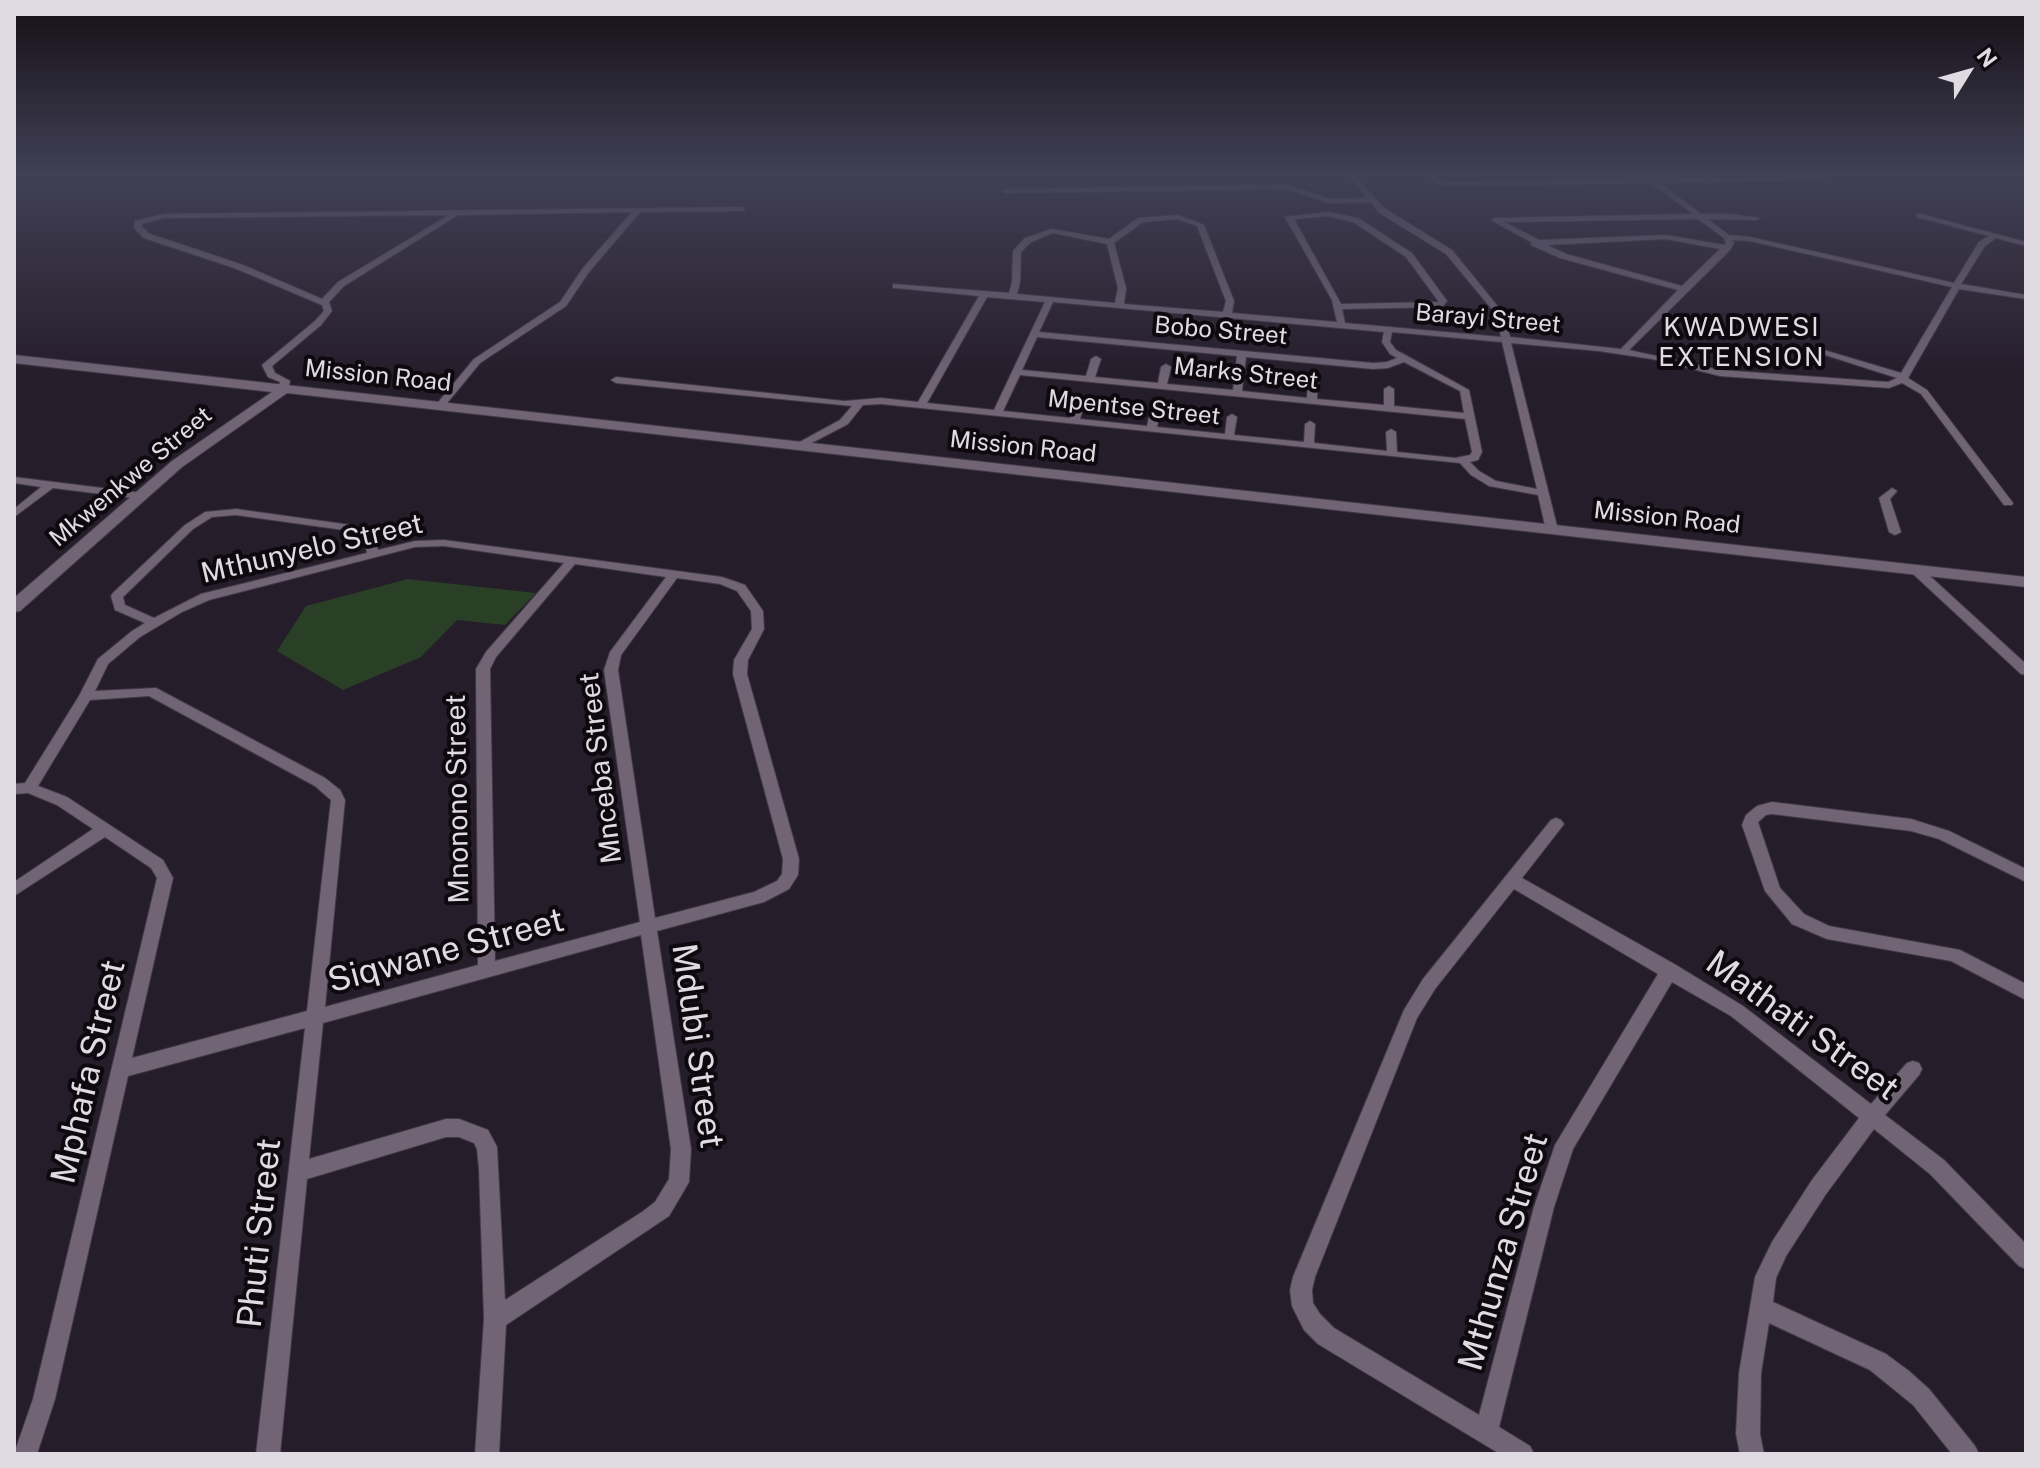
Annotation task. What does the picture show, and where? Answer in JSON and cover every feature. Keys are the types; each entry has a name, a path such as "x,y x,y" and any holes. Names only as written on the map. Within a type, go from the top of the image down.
{"street":[{"path":"170,244 240,267 324,302 328,311 318,323 267,365 271,375 285,381 283,390"},
{"path":"324,302 341,284 407,244"},
{"path":"440,406 477,361 563,304 609,244"},
{"path":"1012,297 1017,251 1024,244"},
{"path":"1110,244 1122,288 1119,307"},
{"path":"1206,244 1225,285 1230,304 1227,316"},
{"path":"1303,244 1338,307 1342,327"},
{"path":"1338,307 1442,304 1443,301 1409,255 1391,244"},
{"path":"1435,244 1449,252 1497,309 1552,530"},
{"path":"1535,244 1583,263 1685,289"},
{"path":"1702,244 1727,248"},
{"path":"1624,351 1730,244"},
{"path":"1770,244 1957,286 2026,297"},
{"path":"1903,378 1983,244"},
{"name":"Barayi Street","path":"896,286 1624,351 1720,373 1882,385 1903,378"},
{"path":"920,406 984,295"},
{"path":"997,414 1049,301"},
{"path":"1178,324 1180,312"},
{"path":"1388,331 1389,349 1464,390 1477,454 1463,461 1493,484 1543,493"},
{"name":"Bobo Street","path":"1034,334 1373,366 1388,365 1403,359"},
{"path":"1237,393 1242,353"},
{"path":"1824,353 1903,378 1924,392 2008,503"},
{"name":"Mission Road","path":"14,359 2026,582"},
{"path":"1090,378 1096,359"},
{"path":"1162,386 1166,367"},
{"name":"Marks Street","path":"1017,372 1471,417"},
{"name":"Mpentse Street","path":"616,380 847,404 881,401 1463,461"},
{"path":"1312,401 1313,381"},
{"path":"1389,389 1389,408"},
{"name":"Mkwenkwe Street","path":"14,607 196,449 283,390"},
{"path":"1074,422 1080,401"},
{"path":"800,446 844,422 860,403"},
{"path":"1151,430 1156,407"},
{"path":"1229,438 1232,417"},
{"path":"1309,446 1310,424"},
{"path":"1391,432 1392,454"},
{"path":"14,480 142,496"},
{"path":"14,514 49,486"},
{"path":"1892,491 1884,498 1895,532"},
{"path":"154,623 119,607 117,596 189,527 209,514 236,512 354,528 369,536 373,555"},
{"name":"Mthunyelo Street","path":"21,789 86,696 110,653 154,623 205,597 434,542 722,581 741,588 760,620 741,660 740,674 791,859 790,875 783,885"},
{"name":"Mnonono Street","path":"487,971 483,669 491,655 572,561"},
{"path":"1916,570 2026,671"},
{"name":"Mnceba Street","path":"647,927 611,670 615,655 673,575"},
{"name":"Phuti Street","path":"86,696 151,691 320,782 335,794 338,810 268,1454"},
{"name":"Mphafa Street","path":"21,789 62,801 157,864 165,878 44,1399 25,1454"},
{"path":"2026,876 1944,835 1911,825 1772,808 1762,810 1751,819 1750,825 1773,891 1798,919 1827,932 1954,955 2026,993"},
{"path":"1522,1454 1326,1336 1312,1322 1303,1306 1301,1290 1410,1015 1434,978 1556,824"},
{"path":"14,890 104,830"},
{"name":"Mathati Street","path":"1513,881 1737,1011 1962,1190 2026,1259"},
{"name":"Siqwane Street","path":"123,1069 758,897 783,885"},
{"name":"Mdubi Street","path":"495,1319 649,1219 672,1196 679,1182 681,1149 647,927"},
{"name":"Mthunza Street","path":"1486,1432 1544,1207 1565,1145 1670,970"},
{"path":"1752,1454 1748,1434 1750,1373 1766,1277 1779,1249 1872,1116 1913,1069"},
{"path":"299,1172 446,1128 459,1128 481,1136 487,1147 489,1169 495,1319 487,1454"},
{"path":"1762,1308 1878,1362 1921,1397 1967,1454"}],"green space":[{"path":"408,579 536,593 505,625 457,620 421,657 343,690 277,651 306,606"}],"district":[{"name":"KWADWESI EXTENSION","path":"1742,343"}]}
